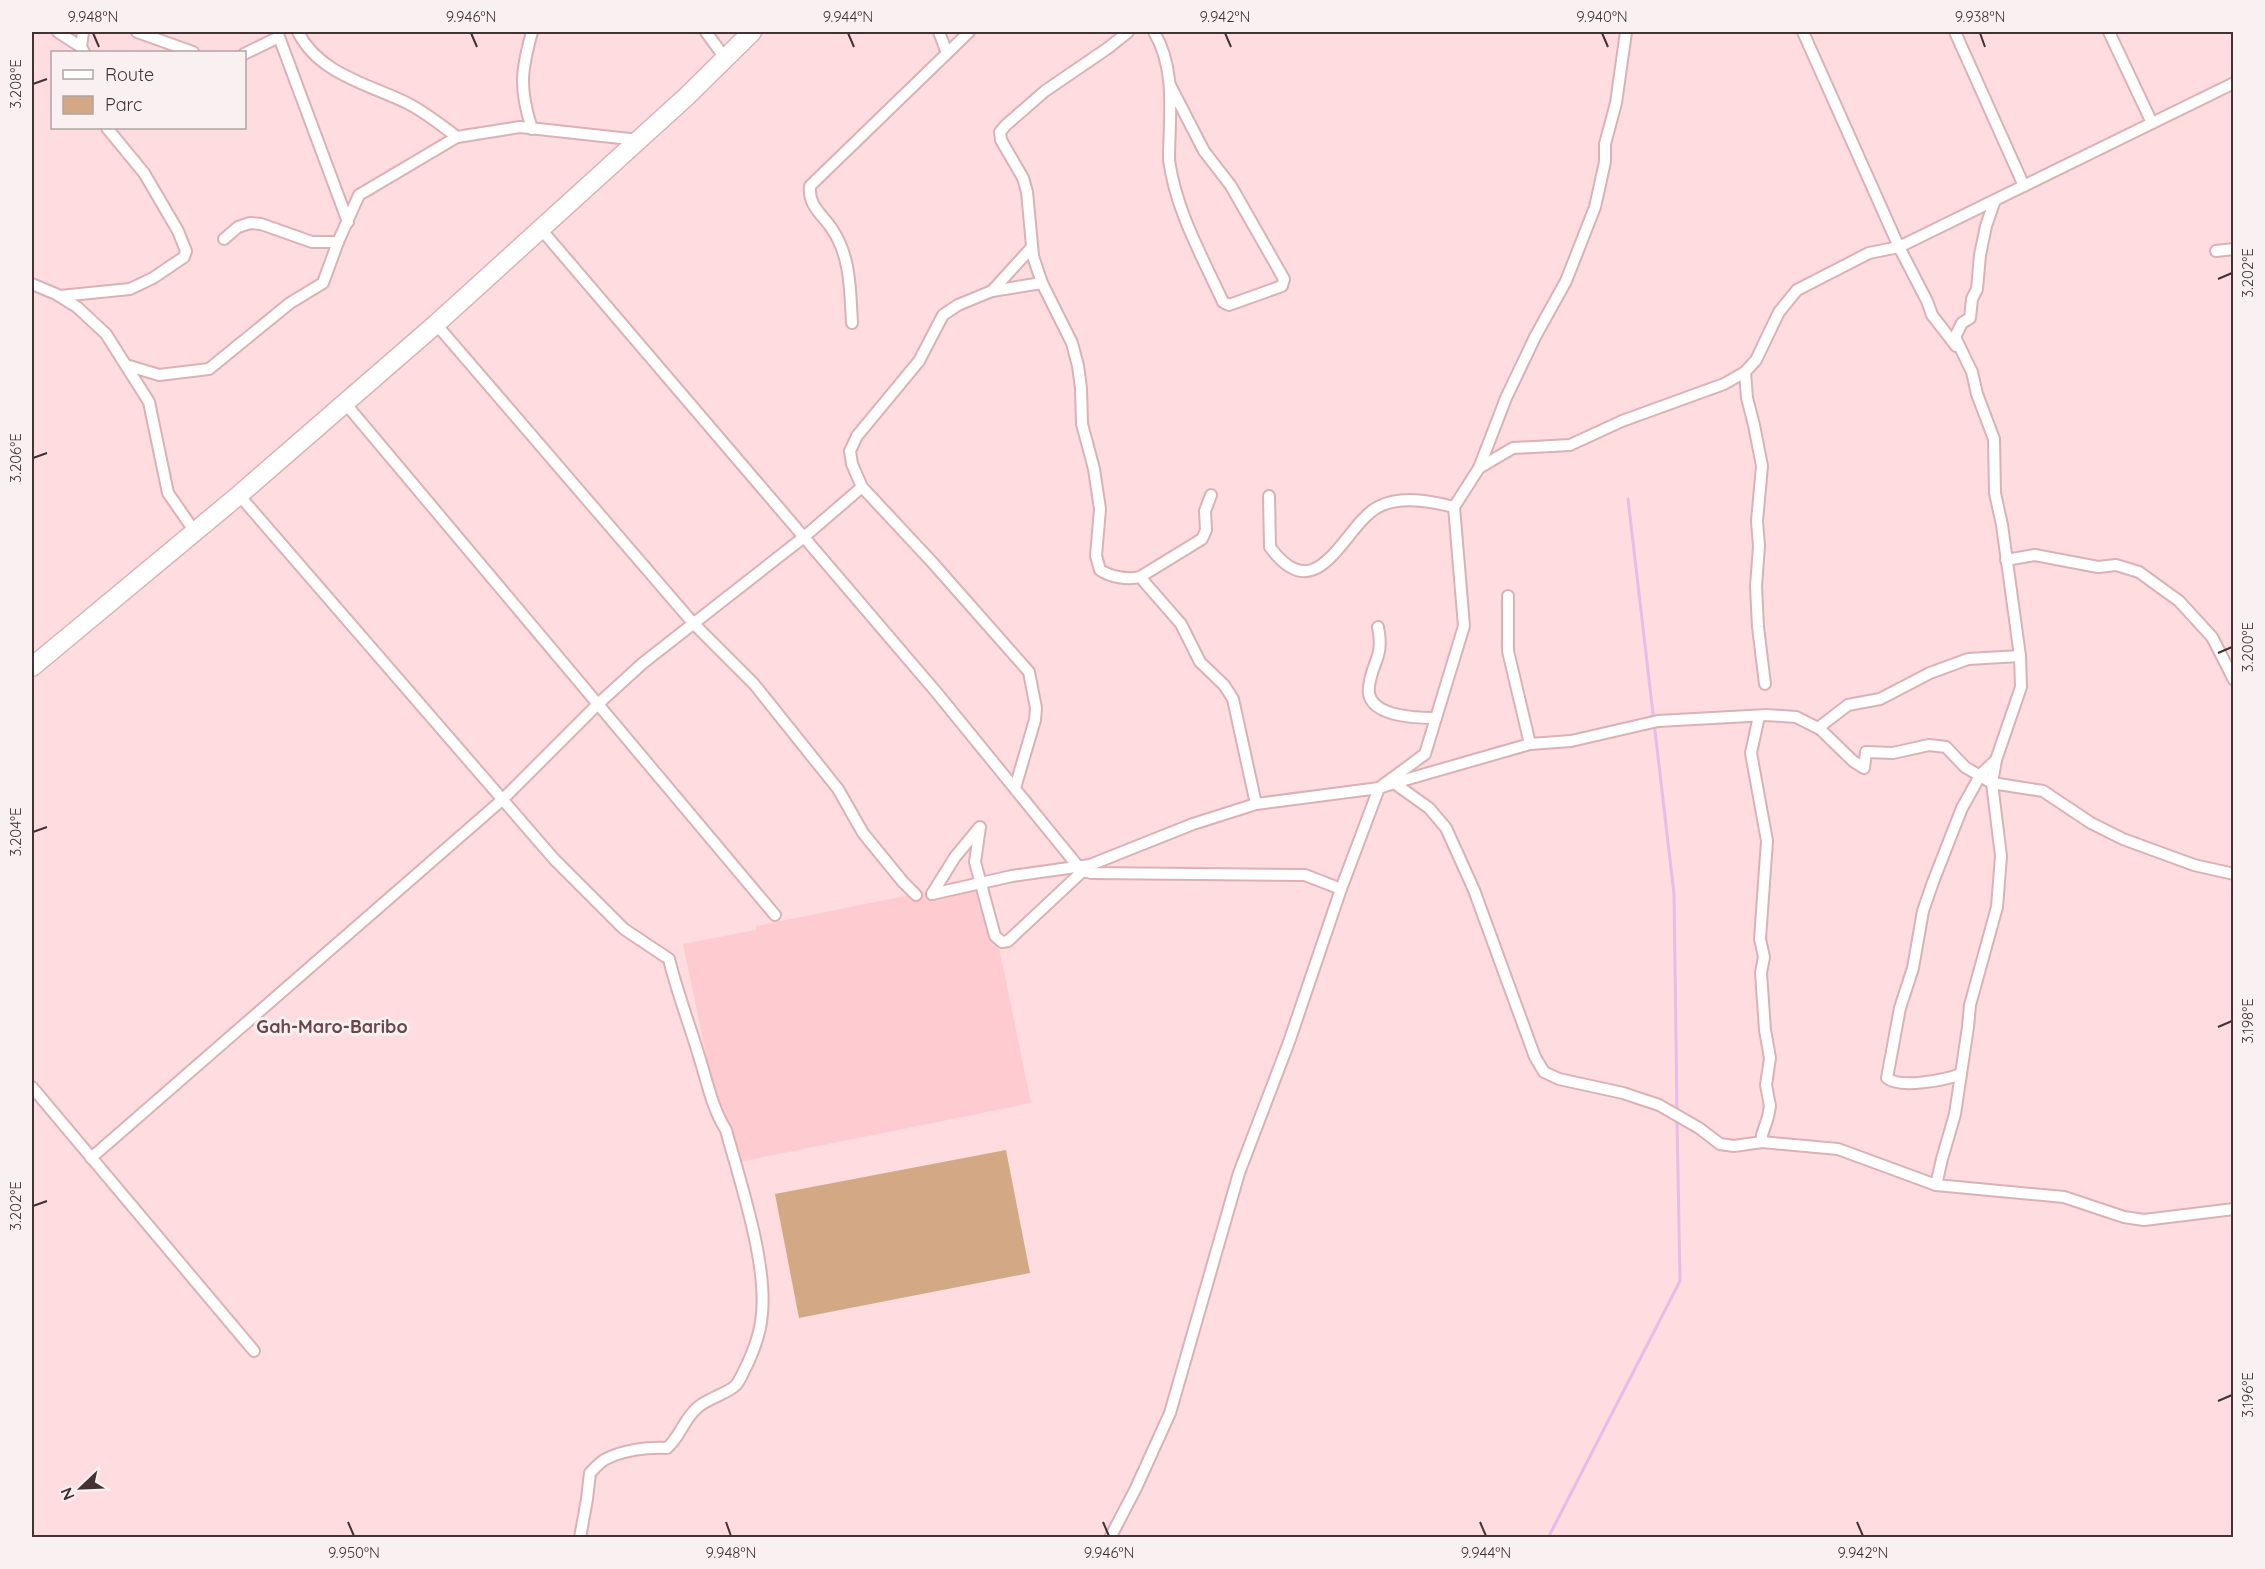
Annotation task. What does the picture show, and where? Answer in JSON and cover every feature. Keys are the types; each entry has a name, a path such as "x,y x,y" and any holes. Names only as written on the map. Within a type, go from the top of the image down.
{"main road":[{"path":"32,667 239,495 436,324 639,140 752,32"}],"street":[{"path":"58,32 83,50"},
{"path":"83,32 83,50"},
{"path":"137,32 190,51"},
{"path":"532,32 524,63 522,87 532,129"},
{"path":"706,32 725,58"},
{"path":"939,32 947,53"},
{"path":"852,323 846,257 832,229 811,204 810,186 969,32"},
{"path":"1128,32 1045,92 1000,132 1004,148 1014,160 1023,178 1033,256 1042,282 1072,344 1078,366 1082,388 1082,424 1094,469 1100,509 1097,563 1100,570 1131,579 1140,577 1202,539 1206,530 1205,511 1211,495"},
{"path":"1154,32 1166,59 1170,85 1169,160 1171,172 1191,237 1223,302 1229,305 1282,286 1284,279 1231,186 1204,151 1170,85"},
{"path":"1110,1538 1136,1488 1170,1413 1239,1173 1289,1042 1341,889 1380,788 1425,754 1464,626 1454,507 1479,468 1506,398 1535,337 1566,281 1595,207 1605,162 1605,144 1617,103 1626,32"},
{"path":"1803,32 1899,247 1932,315 1972,372"},
{"path":"1955,32 2024,186"},
{"path":"2109,32 2152,123"},
{"path":"246,53 281,34 301,37 329,67 352,80 408,103 457,137"},
{"path":"281,34 348,222"},
{"path":"1479,468 1512,448 1570,445 1622,421 1724,384 1745,372 1756,360 1779,312 1797,290 1869,253 1899,247 2234,83"},
{"path":"126,365 159,375 209,369 290,303 323,283 359,195 457,137 520,127 639,140"},
{"path":"60,296 130,289 139,286 184,257 186,252 178,231 144,173 108,129"},
{"path":"1936,1185 1955,1114 1970,1005 1997,907 2001,856 1992,783 1996,760 2021,687 2020,656 2002,525 1995,493 1994,439 1977,394 1972,372 1955,336 1962,323 1970,318 1972,299 1977,289 1980,255 1986,226 1995,200"},
{"path":"224,239 238,227 261,224 312,242 338,242"},
{"path":"540,228 1083,867 1092,873 1305,875 1341,889"},
{"path":"992,291 1032,247"},
{"path":"2216,251 2234,249"},
{"path":"1015,788 1035,720 1029,672 862,487 852,464 850,451 857,436 919,361 944,315 958,305 992,291 1042,282"},
{"path":"32,284 60,296 77,307 106,334 149,402 168,493 195,532"},
{"path":"436,324 693,623 754,684 838,789 863,833 916,895"},
{"path":"1745,372 1747,398 1762,466 1757,521 1760,546 1756,586 1765,684"},
{"path":"345,403 775,915"},
{"path":"91,1158 502,800 643,663 804,537 862,487"},
{"path":"239,495 554,859 624,929 669,959 678,995 708,1087 719,1119 726,1130 759,1263 762,1297 761,1322 753,1352 734,1387 697,1408 685,1422 674,1442 667,1448 650,1448 624,1453 604,1460 590,1473 580,1538"},
{"path":"1269,496 1270,547 1296,570 1303,572 1315,568 1329,558 1371,512 1380,506 1396,501 1427,501 1454,507"},
{"path":"2006,560 2035,555 2098,567 2116,565 2139,572 2180,601 2212,637 2234,680"},
{"path":"1140,577 1181,624 1200,662 1224,685 1233,699 1256,804"},
{"path":"1508,596 1508,651 1530,744"},
{"path":"1378,627 1381,643 1380,655 1368,687 1370,698 1374,704 1385,710 1407,717 1436,718"},
{"path":"1818,728 1848,705 1880,699 1930,673 1968,659 2020,656"},
{"path":"1083,867 1008,941 1002,942 995,936 981,883 975,862 980,827 955,857 932,894 981,883 1012,876 1083,867 1192,824 1256,804 1380,788 1530,744 1572,741 1658,721 1759,716 1796,717 1818,728 1852,761 1864,768 1866,752 1893,753 1929,745 1946,747 1965,767 1981,774 1992,783 2043,791 2091,823 2123,839 2194,865 2234,874"},
{"path":"1759,716 1751,753 1767,841 1766,881 1760,939 1764,957 1761,973 1765,1030 1770,1058 1766,1085 1770,1106 1762,1142"},
{"path":"1961,1074 1951,1078 1916,1083 1896,1083 1887,1078 1900,1008 1913,968 1923,911 1955,825 1981,774 1996,760"},
{"path":"1394,783 1429,808 1446,828 1474,890 1535,1057 1544,1072 1558,1079 1623,1093 1659,1105 1699,1128 1720,1144 1734,1146 1762,1142 1838,1149 1936,1185 2064,1197 2124,1217 2144,1220 2234,1209"},
{"path":"32,1087 254,1351"}],"shaded area":[{"path":"985,880 1031,1103 729,1164 683,944 756,930 756,926"}],"green space":[{"path":"1006,1150 1030,1273 799,1318 775,1194"}],"waterway":[{"path":"1628,499 1674,894 1677,1112"},
{"path":"1548,1538 1680,1281 1677,1119"}],"district":[{"name":"Gah-Maro-Baribo","path":"332,1027"}]}
